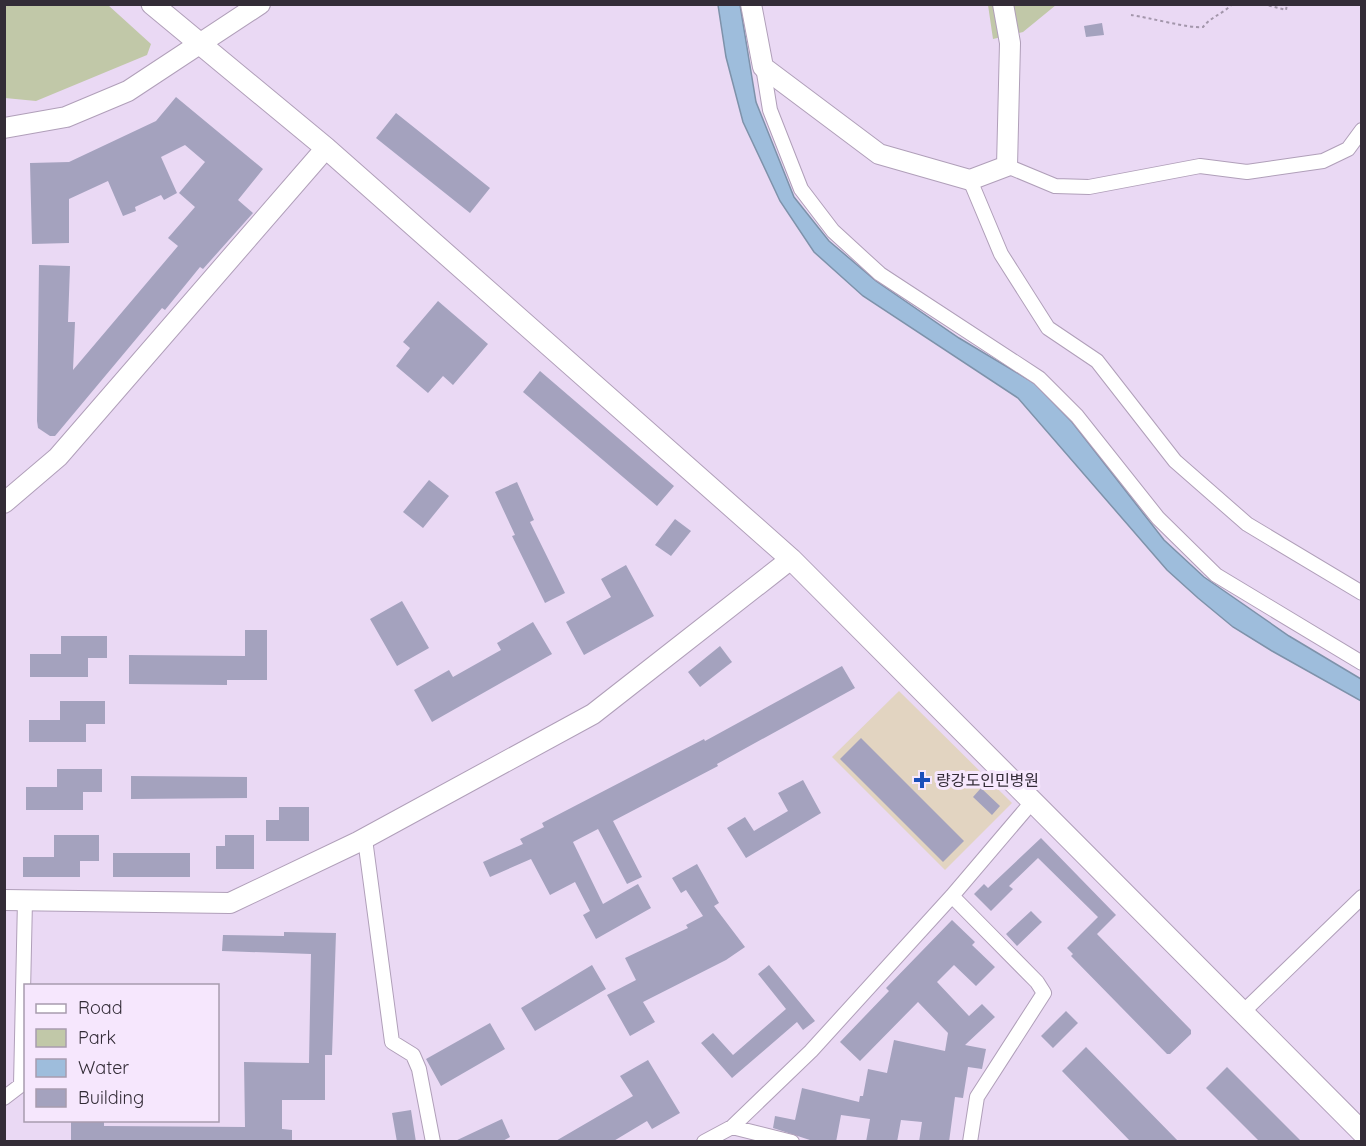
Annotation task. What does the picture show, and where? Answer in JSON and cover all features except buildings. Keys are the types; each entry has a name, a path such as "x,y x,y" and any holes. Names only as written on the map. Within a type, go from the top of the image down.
{"main road":[{"path":"152,4 326,148 791,560 1361,1131"},
{"path":"4,128 66,117 128,91 200,46 260,4"},
{"path":"751,4 763,67 879,154 970,180 1007,166 1010,43 1003,4"},
{"path":"4,503 58,457 326,148"},
{"path":"4,900 230,903 365,839 593,714 791,560"}],"street":[{"path":"763,67 770,110 801,189 833,231 880,274 1039,378 1077,416 1158,518 1216,575 1362,663"},
{"path":"1007,166 1055,186 1089,187 1200,166 1247,172 1323,160 1348,149 1362,130"},
{"path":"970,180 1001,254 1048,328 1098,361 1175,461 1247,524 1362,593"},
{"path":"707,1141 732,1127 811,1051 952,896 1032,802"},
{"path":"365,839 392,1042 413,1055 419,1069 433,1142"},
{"path":"952,896 1037,982 1044,993 977,1097 970,1142"},
{"path":"1243,1012 1362,897"},
{"path":"4,1098 21,1085 25,900"},
{"path":"732,1127 792,1142"},
{"path":"1350,1142 1361,1131"}],"path":[{"path":"1131,15 1166,20 1195,28 1203,27 1210,17 1226,11 1232,4"},
{"path":"1263,4 1275,9 1286,10 1287,4"}],"shaded area":[{"name":"량강도인민병원","path":"899,691 1012,803 945,870 832,757"}],"green space":[{"path":"4,5 108,5 151,44 147,55 36,101 5,98"},
{"path":"988,5 1056,5 1023,32 993,39"}],"water":[{"path":"718,5 740,5 756,102 794,197 829,241 876,281 959,338 1034,383 1072,422 1164,540 1204,577 1289,636 1361,679 1361,701 1233,627 1167,570 1018,398 863,296 814,252 780,201 743,122 726,57"}],"place":[{"name":"량강도인민병원","path":"922,780"}]}
